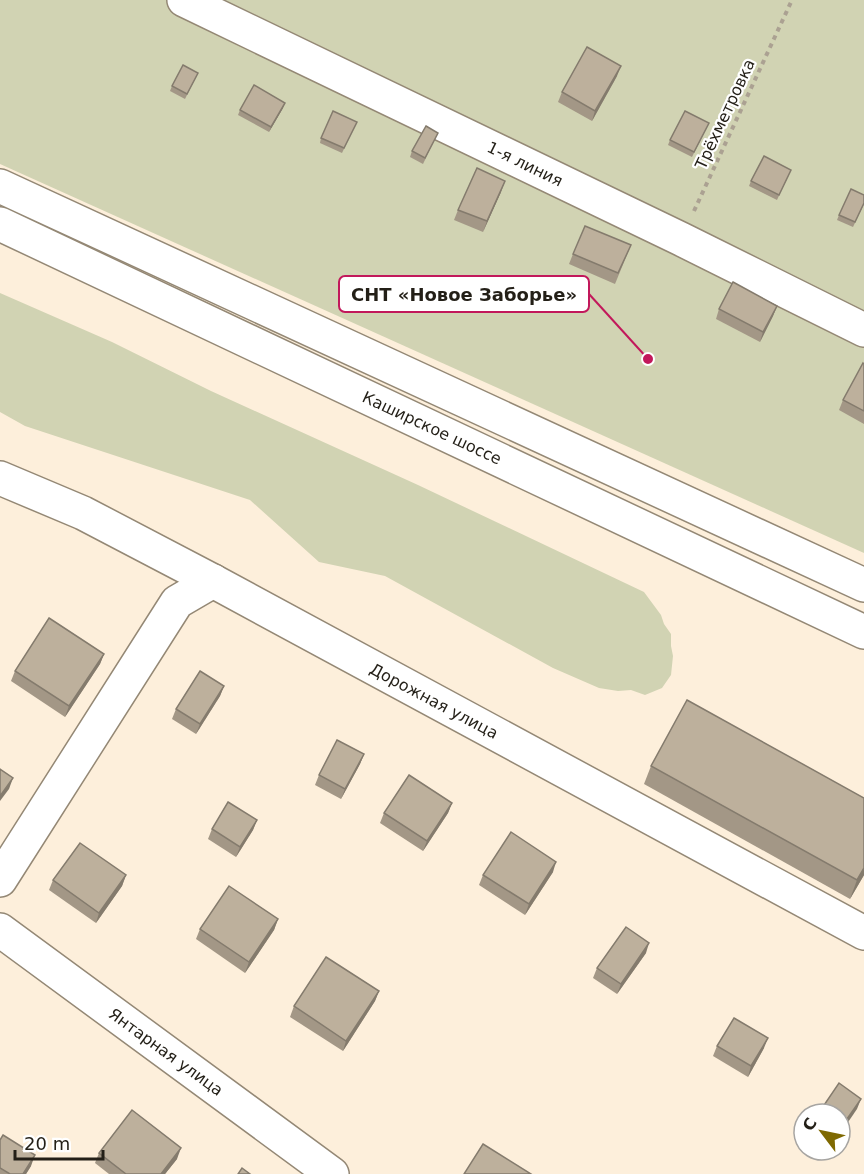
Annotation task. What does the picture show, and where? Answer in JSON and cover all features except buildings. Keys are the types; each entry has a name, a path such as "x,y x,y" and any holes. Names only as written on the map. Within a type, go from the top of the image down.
{"street":[{"name":"1-я линия","path":"184,0 681,239 864,330"},
{"path":"0,186 864,585"},
{"name":"Каширское шоссе","path":"0,224 864,632"},
{"name":"Дорожная улица","path":"0,478 83,513 213,581 864,933"},
{"path":"0,880 177,602 213,581"},
{"name":"Янтарная улица","path":"0,930 332,1174"}],"path":[{"name":"Трёхметровка","path":"681,239 792,0"}],"green space":[{"path":"0,0 864,0 864,553 0,164"},
{"path":"0,293 112,342 211,391 418,485 644,592 661,615 671,634 673,656 671,675 662,688 645,695 631,690 618,691 599,688 553,668 385,576 319,562 250,500 25,426 0,412"}],"place":[{"name":"СНТ «Новое Заборье»","path":"648,359"}]}
